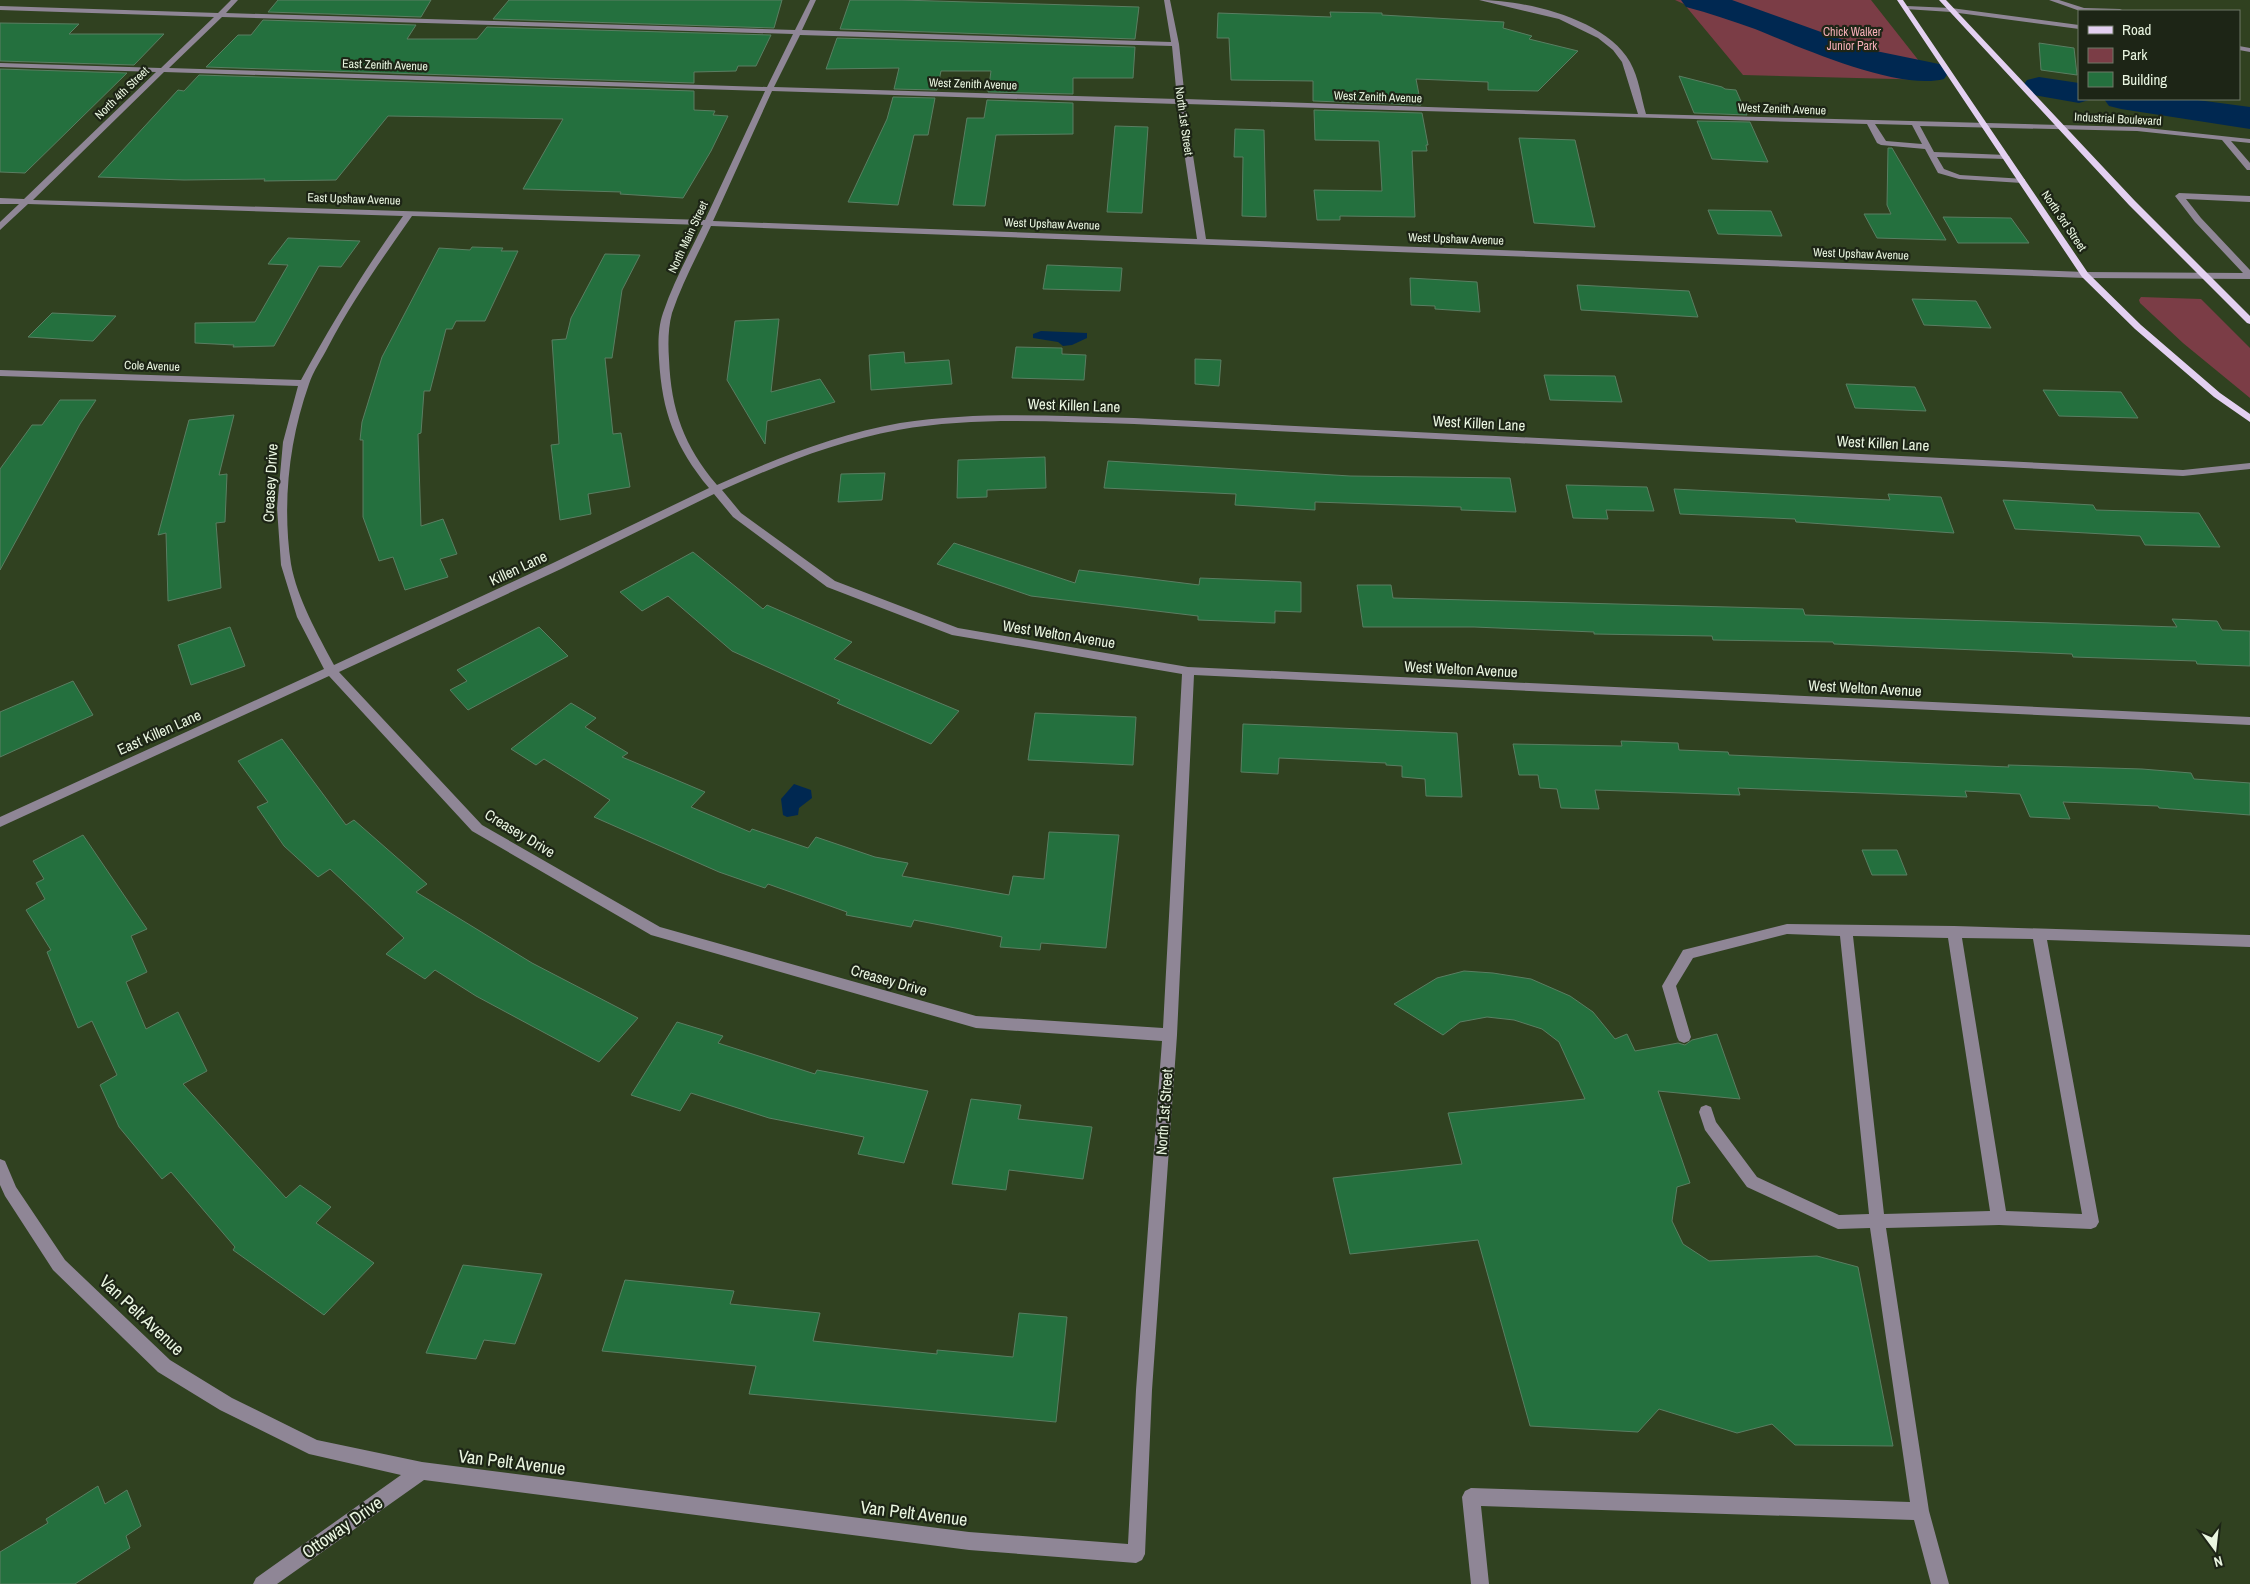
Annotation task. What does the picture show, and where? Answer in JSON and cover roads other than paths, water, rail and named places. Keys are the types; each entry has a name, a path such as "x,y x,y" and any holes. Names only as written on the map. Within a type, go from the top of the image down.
{"main road":[{"name":"North 3rd Street","path":"1900,0 2085,275 2138,327 2217,395 2250,418"},
{"path":"1942,0 2060,127 2250,321"}],"street":[{"name":"North 4th Street","path":"0,227 234,0"},
{"name":"North Main Street","path":"716,490 695,465 671,415 665,383 663,344 670,308 770,88 813,0"},
{"name":"North 1st Street","path":"1167,0 1175,44 1181,102 1202,242"},
{"path":"1482,0 1540,11 1584,26 1600,36 1625,61 1643,116"},
{"path":"2052,0 2083,10"},
{"path":"0,8 1175,44"},
{"path":"1906,8 1951,10 2078,27"},
{"name":"East Zenith Avenue","path":"0,65 770,88"},
{"name":"West Zenith Avenue","path":"770,88 1985,126"},
{"path":"1870,122 1880,141 1884,143 1929,151 2006,157"},
{"path":"1916,124 1941,171 1948,175 2022,181"},
{"name":"Industrial Boulevard","path":"1985,126 2137,129 2250,141"},
{"path":"2225,139 2250,168"},
{"path":"2250,199 2179,196 2198,220 2250,276"},
{"name":"East Upshaw Avenue","path":"0,201 708,223"},
{"name":"Creasey Drive","path":"410,213 372,266 304,383 288,442 282,508 286,565 303,617 331,671 477,828 656,931 976,1022 1170,1035"},
{"name":"West Upshaw Avenue","path":"708,223 2085,275 2250,276"},
{"name":"Cole Avenue","path":"0,373 304,383"},
{"name":"West Killen Lane","path":"716,490 786,459 833,443 901,426 960,420 1022,418 1144,422 2182,473 2250,466"},
{"name":"Killen Lane","path":"331,671 716,490"},
{"name":"West Welton Avenue","path":"716,490 737,515 831,584 956,632 1188,671 2250,721"},
{"name":"East Killen Lane","path":"0,822 331,671"},
{"name":"North 1st Street","path":"1136,1554 1144,1390 1170,1035 1188,671"},
{"path":"1684,1037 1669,986 1688,954 1787,930 2039,934 2250,941"},
{"path":"1846,930 1876,1221 1920,1511 1940,1584"},
{"path":"1954,932 1998,1218"},
{"path":"1706,1112 1710,1125 1752,1182 1838,1222 1998,1218 2091,1222 2039,934"},
{"name":"Van Pelt Avenue","path":"0,1166 5,1194 59,1265 164,1366 226,1404 315,1448 422,1470 970,1541 1136,1554"},
{"name":"Ottoway Drive","path":"262,1584 422,1470"},
{"path":"1480,1584 1470,1497 1920,1511"}],"water":[{"path":"1041,331 1087,333 1087,338 1072,345 1063,346 1058,342 1033,338 1033,334"},
{"path":"794,784 811,790 812,798 799,808 798,815 787,817 783,815 781,799"}],"waterway":[{"path":"1697,0 1744,15 1836,50 1889,65 1932,72"},
{"path":"2039,87 2078,93"},
{"path":"2128,100 2250,118"}],"park label":[{"name":"Chick Walker Junior Park","path":"1852,39"}]}
